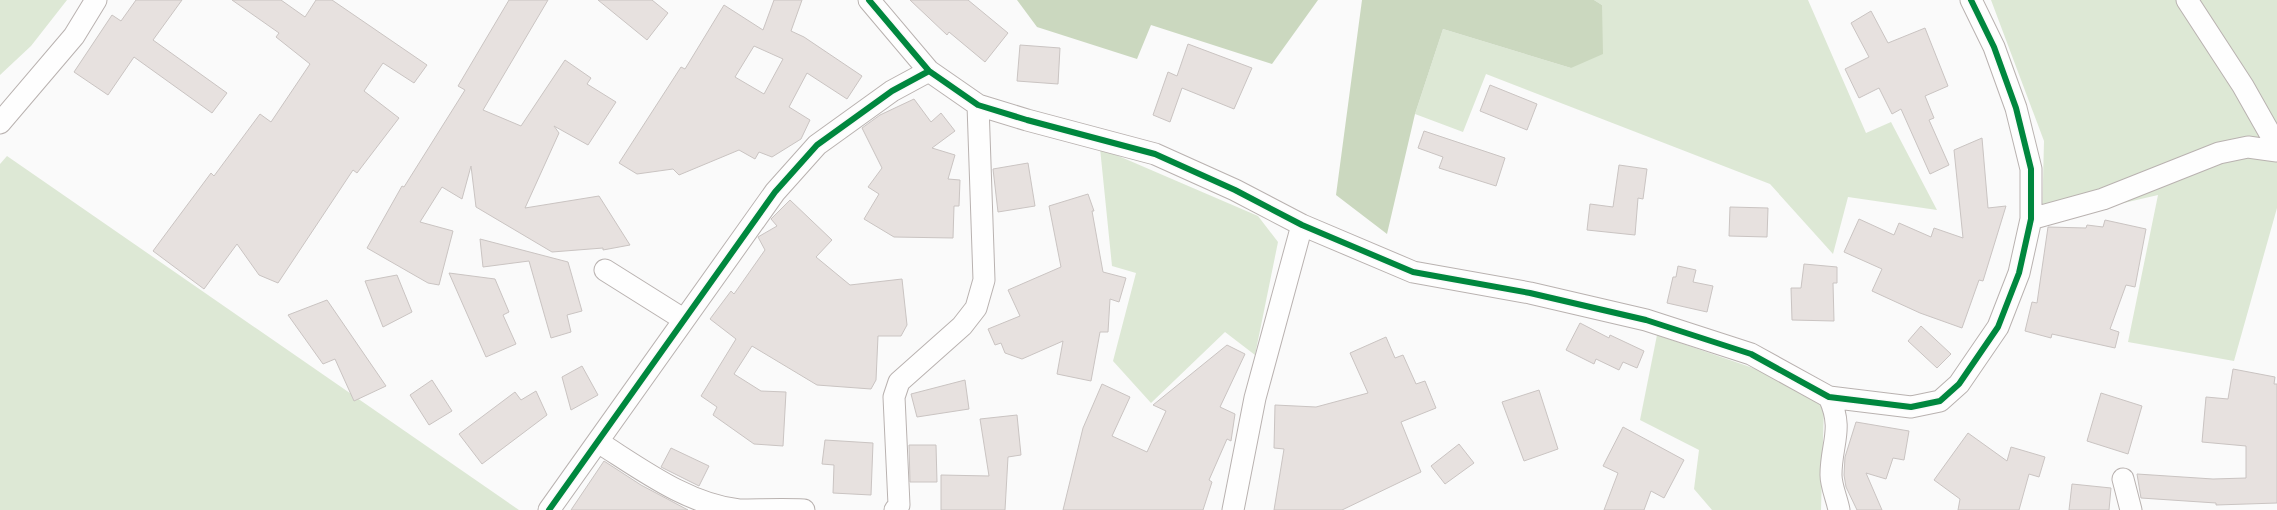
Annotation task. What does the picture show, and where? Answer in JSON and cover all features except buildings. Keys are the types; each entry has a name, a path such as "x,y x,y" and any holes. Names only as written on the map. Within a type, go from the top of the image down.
{"street":[{"path":"0,122 74,36 96,0"},
{"path":"869,0 929,71 978,105 1155,154 1236,190 1302,225 1413,272 1530,293 1646,320 1743,352 1829,397 1911,407 1940,401 1946,396 1959,384 1998,328 2019,273 2031,219 2031,169 2016,108 1994,47 1971,0"},
{"path":"2187,0 2243,86 2277,146"},
{"path":"549,510 775,192 817,145 892,91 929,71"},
{"path":"895,510 899,505 894,397 898,382 962,326 976,308 984,280 978,105"},
{"path":"2031,219 2103,199 2218,153 2248,147 2277,151"},
{"path":"1233,510 1255,398 1302,225"},
{"path":"605,270 683,319"},
{"path":"1829,397 1836,413 1838,427 1831,476 1839,510"},
{"path":"598,442 664,484 698,499 739,510 804,510"},
{"path":"2123,480 2131,510"}],"green space":[{"path":"0,0 67,0 31,46 0,75"},
{"path":"1017,0 1318,0 1272,64 1151,25 1137,59 1037,27"},
{"path":"1362,0 1594,0 1602,5 1603,54 1571,68 1443,29 1415,114 1387,234 1336,195"},
{"path":"1594,0 1808,0 1866,133 1891,122 1937,210 1848,197 1833,254 1770,184 1486,74 1463,132 1415,114 1443,29 1571,68 1602,5"},
{"path":"1991,0 2277,0 2277,208 2234,361 2128,342 2158,195 2042,222 2044,141"},
{"path":"1100,148 1258,216 1278,242 1255,355 1225,332 1151,403 1113,361 1136,273 1112,266"},
{"path":"7,156 519,510 0,510 0,164"},
{"path":"1657,335 1785,379 1824,406 1821,510 1712,510 1694,489 1699,450 1640,420"}],"cycle path":[{"path":"869,0 929,71 978,105 1155,154 1235,190 1302,225 1413,272 1530,293 1646,320 1751,354 1829,397 1911,407 1940,401 1959,384 1998,327 2019,273 2031,219 2031,169 2016,108 1994,47 1971,0"},
{"path":"549,510 775,192 817,145 892,91 929,71"}]}
